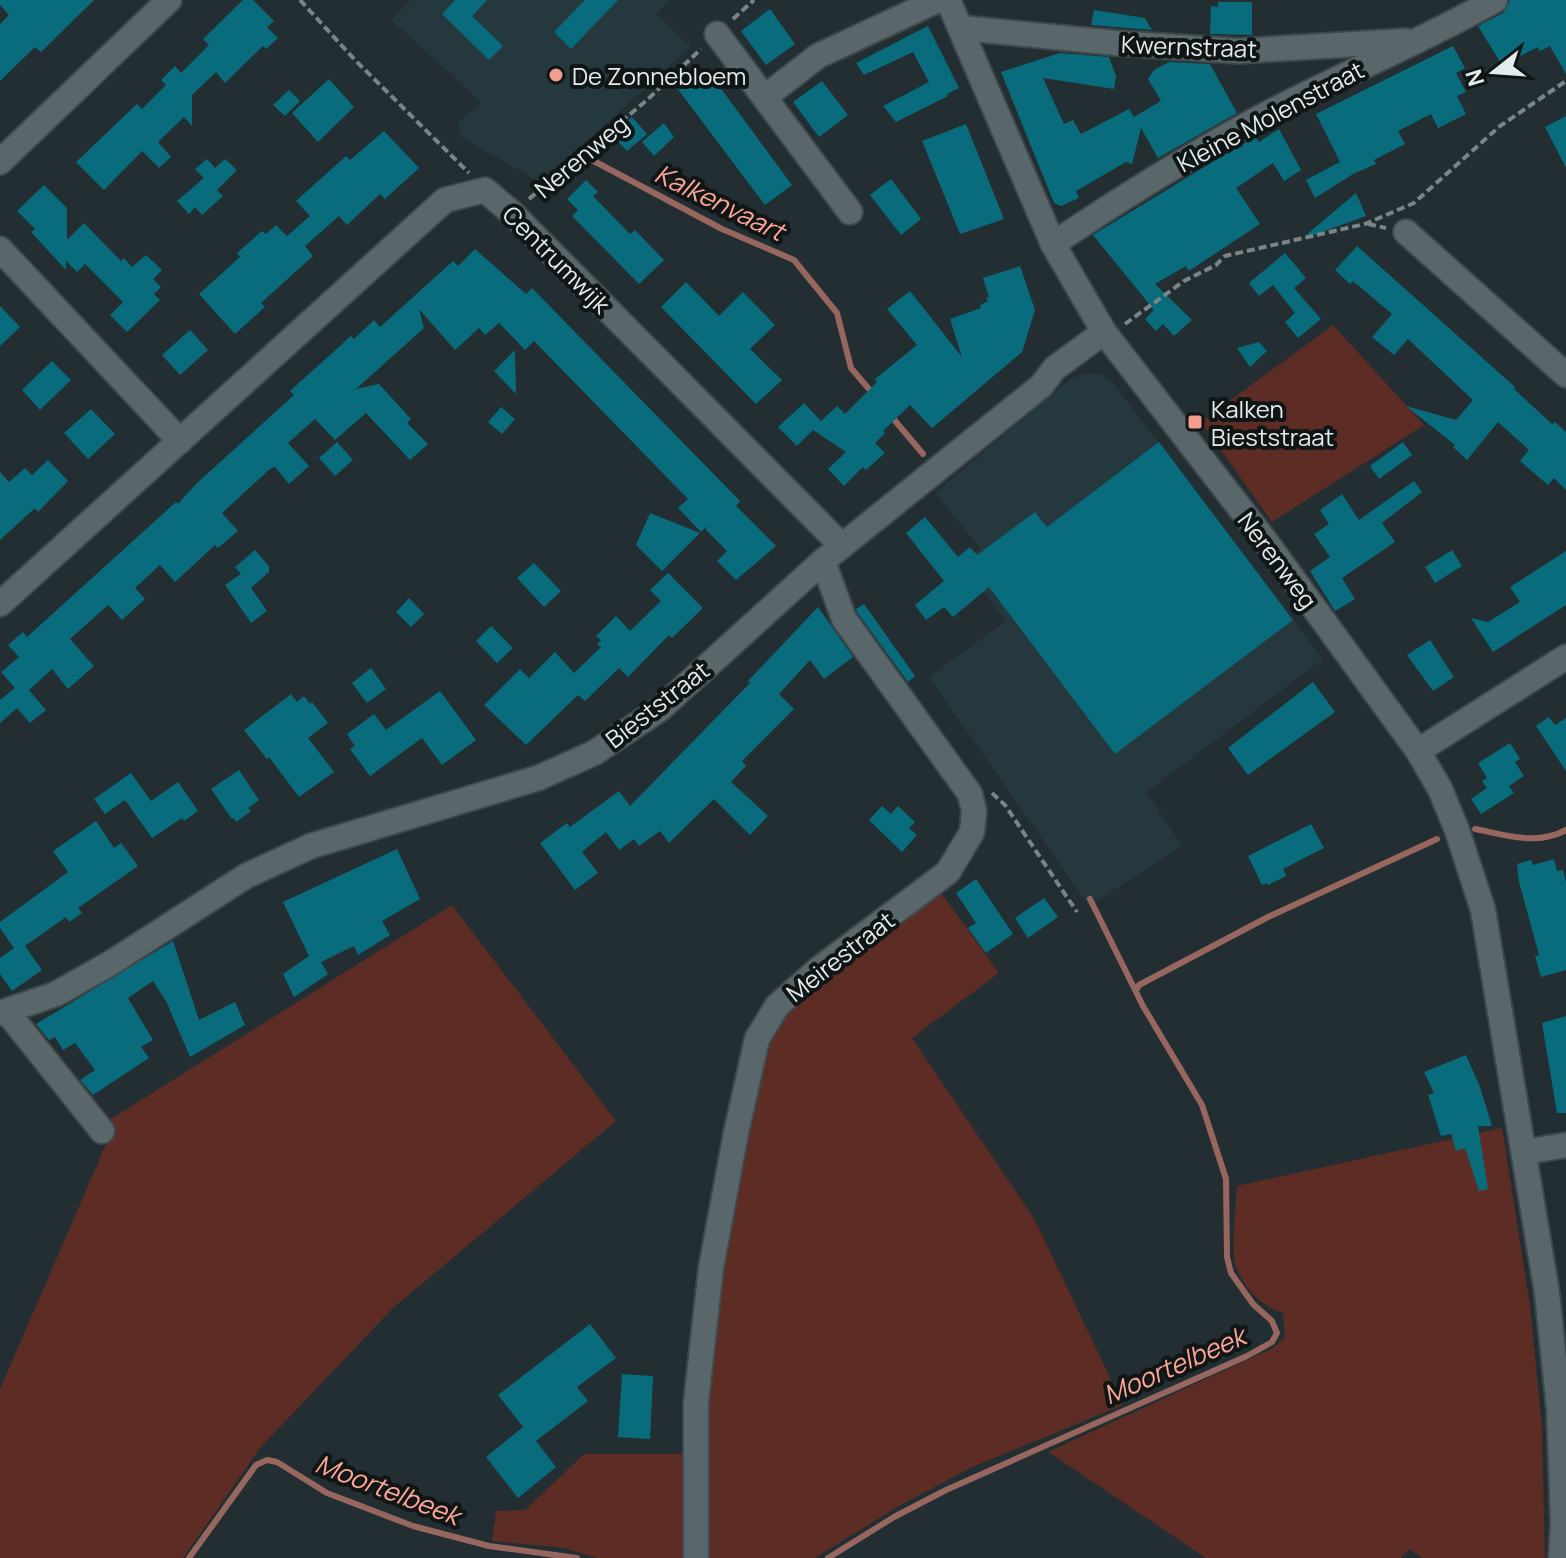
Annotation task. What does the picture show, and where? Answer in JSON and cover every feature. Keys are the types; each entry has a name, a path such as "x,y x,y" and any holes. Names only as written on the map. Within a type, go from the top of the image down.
{"street":[{"path":"0,162 169,0"},
{"path":"765,97 818,56 938,0"},
{"name":"Nerenweg","path":"948,0 1053,244 1104,332 1267,543 1418,751 1440,789 1451,816 1483,910 1525,1152 1557,1291 1562,1408 1561,1558"},
{"name":"Kleine Molenstraat","path":"1053,244 1134,190 1252,122 1495,0"},
{"name":"Kwernstraat","path":"962,28 1239,51 1417,40"},
{"path":"717,34 850,212"},
{"name":"Centrumwijk","path":"0,604 445,200 485,190 512,213 832,553"},
{"path":"1406,232 1566,375"},
{"path":"0,249 180,441"},
{"name":"Bieststraat","path":"102,1131 4,1013 70,986 246,876 311,846 538,778 594,753 660,709 832,553 1041,386 1055,368 1104,332"},
{"path":"832,553 844,619 970,794"},
{"path":"1418,751 1566,657"},
{"name":"Meirestraat","path":"696,1558 696,1402 711,1268 757,1039 777,1006 820,968 948,872 972,832 974,811 970,794"},
{"path":"1525,1152 1566,1145"}],"path":[{"path":"300,0 355,60 485,190"},
{"name":"Nerenweg","path":"512,213 647,100 754,0"},
{"path":"1104,332 1140,315 1184,281 1216,265 1225,256 1365,224 1414,203 1500,126 1566,81"},
{"path":"970,794 993,794 1005,805 1077,912"}],"shaded area":[{"name":"De Zonnebloem","path":"411,0 670,0 657,14 691,47 541,183 461,137 457,124 481,102 391,20"},
{"path":"1333,325 1424,425 1272,522 1201,422"},
{"path":"1086,373 1100,374 1111,380 1323,659 1147,792 1182,846 1089,906 929,677 1006,621 962,565 980,548 935,493 1070,379"},
{"path":"939,890 999,973 912,1038 1035,1220 1123,1405 970,1468 897,1507 815,1558 704,1558 705,1359 763,1053 786,1010"},
{"path":"452,905 616,1121 393,1308 260,1448 183,1558 0,1558 0,1389 110,1135 103,1124"},
{"path":"1502,1128 1530,1306 1542,1428 1545,1558 1423,1558 1409,1549 1401,1558 1206,1558 1048,1452 1273,1348 1285,1338 1283,1313 1258,1299 1236,1267 1233,1242 1237,1186"},
{"path":"584,1454 689,1454 686,1558 598,1558 564,1548 492,1541 496,1511 525,1510"}],"building":[{"path":"0,0 94,0 41,52 35,47 0,81 0,24 9,15 0,5"},
{"path":"243,0 253,0 274,21 267,27 278,38 266,49 263,46 225,83 216,72 192,95 192,126 184,117 158,142 171,157 159,168 142,151 104,190 76,162 137,104 142,109 166,85 161,80 175,66 181,73 209,45 203,39"},
{"path":"455,0 487,0 472,16 503,46 489,60 442,14"},
{"path":"585,0 618,0 571,49 554,32"},
{"path":"1510,0 1566,0 1566,74 1550,46 1540,51 1538,47 1502,65 1478,26 1503,13"},
{"path":"1218,2 1252,2 1252,35 1210,34 1211,6 1218,7"},
{"path":"770,9 795,44 766,65 741,31"},
{"path":"1094,10 1145,18 1152,30 1091,25"},
{"path":"928,26 959,88 896,122 883,106 929,82 913,52 864,75 856,63"},
{"path":"1453,46 1465,68 1456,73 1466,92 1457,96 1466,114 1438,128 1431,114 1398,131 1405,144 1315,198 1306,180 1340,162 1316,114"},
{"path":"1060,53 1109,57 1116,76 1114,89 1043,78 1064,124 1073,120 1081,134 1129,109 1134,117 1161,101 1148,79 1154,70 1169,62 1210,64 1237,113 1158,158 1141,128 1132,164 1126,162 1076,191 1079,198 1061,206 1054,203 1001,72"},
{"path":"705,67 792,185 765,205 677,88"},
{"path":"329,79 354,107 318,142 292,113"},
{"path":"822,81 848,115 819,137 793,102"},
{"path":"289,90 300,101 285,116 273,105"},
{"path":"1566,116 1566,168 1545,127"},
{"path":"632,117 647,134 627,151 612,135"},
{"path":"664,123 674,137 654,156 642,142"},
{"path":"966,124 1004,219 960,234 922,141"},
{"path":"1279,129 1301,170 1284,181 1273,163 1236,188 1260,224 1189,271 1186,266 1155,284 1192,320 1174,336 1163,324 1156,331 1145,319 1154,310 1093,235 1232,150 1256,137 1259,142"},
{"path":"384,131 419,168 385,199 380,194 347,225 339,216 305,246 313,256 261,303 265,307 235,334 199,294 240,257 237,253 262,231 266,234 276,225 287,236 310,216 296,201 346,156 350,160"},
{"path":"207,159 215,168 225,159 237,170 217,190 223,196 202,215 195,207 189,214 177,201 204,178 195,169"},
{"path":"891,179 921,219 901,235 870,195"},
{"path":"586,180 598,192 593,196 630,234 635,230 664,260 639,284 572,216 578,210 567,199"},
{"path":"44,185 67,208 67,240 84,223 121,261 124,258 132,267 146,255 162,270 153,279 161,287 154,294 160,300 127,332 110,315 123,302 85,264 77,272 66,261 66,270 31,232 35,229 17,211"},
{"path":"1356,193 1366,216 1306,238 1305,236"},
{"path":"1357,246 1552,424 1555,422 1566,432 1566,490 1554,478 1548,485 1520,461 1529,450 1498,422 1467,460 1453,447 1455,445 1406,406 1456,420 1473,400 1408,339 1394,355 1372,337 1392,314 1335,270"},
{"path":"475,249 526,294 532,288 740,501 736,506 776,546 736,580 717,561 727,551 706,530 707,526 701,532 678,508 688,499 534,341 525,350 499,323 485,335 479,328 455,350 419,309 424,328 356,389 379,384 411,419 407,423 428,444 410,460 366,413 335,440 315,419 288,443 309,466 289,484 275,467 270,469 222,513 238,531 218,548 215,545 175,582 160,565 135,588 145,599 122,620 108,605 70,639 94,666 68,689 52,669 29,690 46,710 30,723 17,708 0,723 0,700 15,688 1,672 19,657 8,645 23,632 27,637 176,502 178,504 294,395 290,391 351,336 354,339 374,320 380,327 453,261 458,266"},
{"path":"1285,253 1306,278 1294,288 1321,319 1298,338 1285,322 1295,313 1273,285 1259,296 1249,283"},
{"path":"1020,266 1035,310 1022,352 932,428 910,405 875,443 885,453 866,470 863,467 844,486 828,469 846,452 813,430 797,446 778,427 804,403 821,421 837,406 845,414 877,382 875,379 917,345 887,309 910,291 962,357 950,319 981,308 980,305 988,301 983,278"},
{"path":"686,282 719,316 743,292 775,325 750,349 782,380 756,404 661,307"},
{"path":"0,306 20,327 0,346"},
{"path":"190,330 208,350 180,375 162,355"},
{"path":"1259,342 1267,351 1250,367 1237,348"},
{"path":"515,350 516,394 494,371"},
{"path":"52,361 71,380 40,410 22,390"},
{"path":"501,407 515,419 502,434 488,422"},
{"path":"91,409 115,434 88,459 64,433"},
{"path":"337,442 353,460 335,476 319,458"},
{"path":"1159,442 1293,620 1115,754 989,587 953,617 944,607 926,620 915,605 944,581 906,533 925,517 958,557 970,547 977,555 1035,512 1047,527"},
{"path":"1403,442 1412,455 1379,479 1370,466"},
{"path":"48,460 68,481 38,512 35,508 0,540 0,472 9,482 25,468 32,475"},
{"path":"1414,481 1422,492 1382,523 1395,542 1342,578 1355,599 1335,611 1310,571 1330,557 1314,534 1329,524 1320,510 1342,494 1359,520"},
{"path":"650,513 700,533 662,571 636,545"},
{"path":"255,550 269,566 269,572 251,588 267,611 251,623 225,585 241,574 235,567"},
{"path":"1452,550 1462,566 1435,583 1425,567"},
{"path":"1566,551 1566,605 1493,652 1471,618 1488,622 1520,602 1510,587"},
{"path":"534,563 561,591 544,607 517,578"},
{"path":"668,573 703,608 672,638 669,635 628,677 619,668 585,701 578,695 526,745 484,705 520,669 529,678 555,652 574,673 601,647 597,644 601,640 596,636 616,616 630,631 661,601 650,590"},
{"path":"409,598 424,614 411,627 396,612"},
{"path":"864,604 915,676 908,682 857,612 856,609"},
{"path":"818,607 853,657 824,679 810,660 779,694 794,709 742,761 746,766 731,782 768,816 750,835 714,799 669,843 660,831 639,846 634,839 619,850 606,832 582,852 598,873 575,890 540,843 567,823 570,827 619,791 630,806 750,683 748,681"},
{"path":"491,626 513,648 497,663 476,641"},
{"path":"1430,640 1454,677 1433,691 1407,655"},
{"path":"371,668 386,689 367,703 352,683"},
{"path":"1313,682 1335,712 1248,775 1228,748"},
{"path":"440,691 476,740 442,765 422,738 370,776 350,749 355,746 347,734 374,714 386,730"},
{"path":"291,694 297,702 304,696 310,704 312,702 328,723 308,738 334,772 299,797 244,730"},
{"path":"1549,717 1555,725 1566,718 1566,771 1536,726"},
{"path":"1510,743 1520,759 1515,762 1524,776 1509,786 1514,793 1481,814 1471,799 1487,788 1482,781 1487,778 1478,763"},
{"path":"239,770 259,800 248,808 251,811 236,822 211,789"},
{"path":"131,773 151,801 178,782 198,811 152,838 125,800 105,814 94,799"},
{"path":"882,806 891,814 898,806 915,822 909,828 917,835 902,852 869,820"},
{"path":"96,821 114,848 121,843 138,866 78,908 82,913 69,922 66,917 25,946 42,970 12,991 0,974 0,958 14,948 0,928 0,922 68,872 53,851"},
{"path":"1311,824 1324,848 1283,869 1286,876 1262,885 1248,856"},
{"path":"397,849 420,899 382,921 390,935 358,955 354,946 321,962 328,974 294,997 283,974 309,956 283,902"},
{"path":"1554,859 1557,871 1563,870 1566,882 1566,970 1541,977 1535,956 1539,955 1517,864 1531,860 1533,865"},
{"path":"976,879 1013,934 986,953 968,928 976,923 956,893"},
{"path":"1044,898 1058,917 1028,938 1015,918"},
{"path":"173,941 199,1020 235,1002 245,1025 190,1057 167,1003 153,981 128,998 153,1040 141,1047 149,1058 93,1095 80,1080 95,1070 75,1043 63,1050 55,1037 49,1040 36,1024"},
{"path":"1566,1016 1566,1113 1557,1113 1542,1023"},
{"path":"1466,1055 1492,1126 1478,1126 1488,1189 1479,1191 1465,1148 1456,1151 1451,1134 1441,1136 1428,1095 1434,1093 1424,1072"},
{"path":"590,1324 616,1358 577,1387 588,1401 536,1441 556,1467 518,1498 486,1457 523,1427 498,1395"},
{"path":"622,1374 653,1376 650,1439 618,1437"}],"waterway":[{"name":"Kalkenvaart","path":"590,159 722,229 794,260 837,313 851,368 874,395"},
{"name":"Kalkenvaart","path":"891,416 923,454"},
{"name":"Moortelbeek","path":"1475,829 1533,838 1566,830"},
{"name":"Moortelbeek","path":"1137,989 1139,985 1268,917 1437,839"},
{"name":"Moortelbeek","path":"828,1558 894,1517 946,1490 1247,1356 1272,1342 1277,1333 1272,1321 1253,1304 1231,1273 1227,1257 1226,1179 1202,1105 1143,1006 1090,899"},
{"name":"Moortelbeek","path":"189,1558 256,1465 267,1460 277,1462 327,1493 413,1526 489,1546 577,1558"}],"place":[{"name":"De Zonnebloem","path":"556,75"},
{"name":"Kalken Bieststraat","path":"1195,422"}]}
